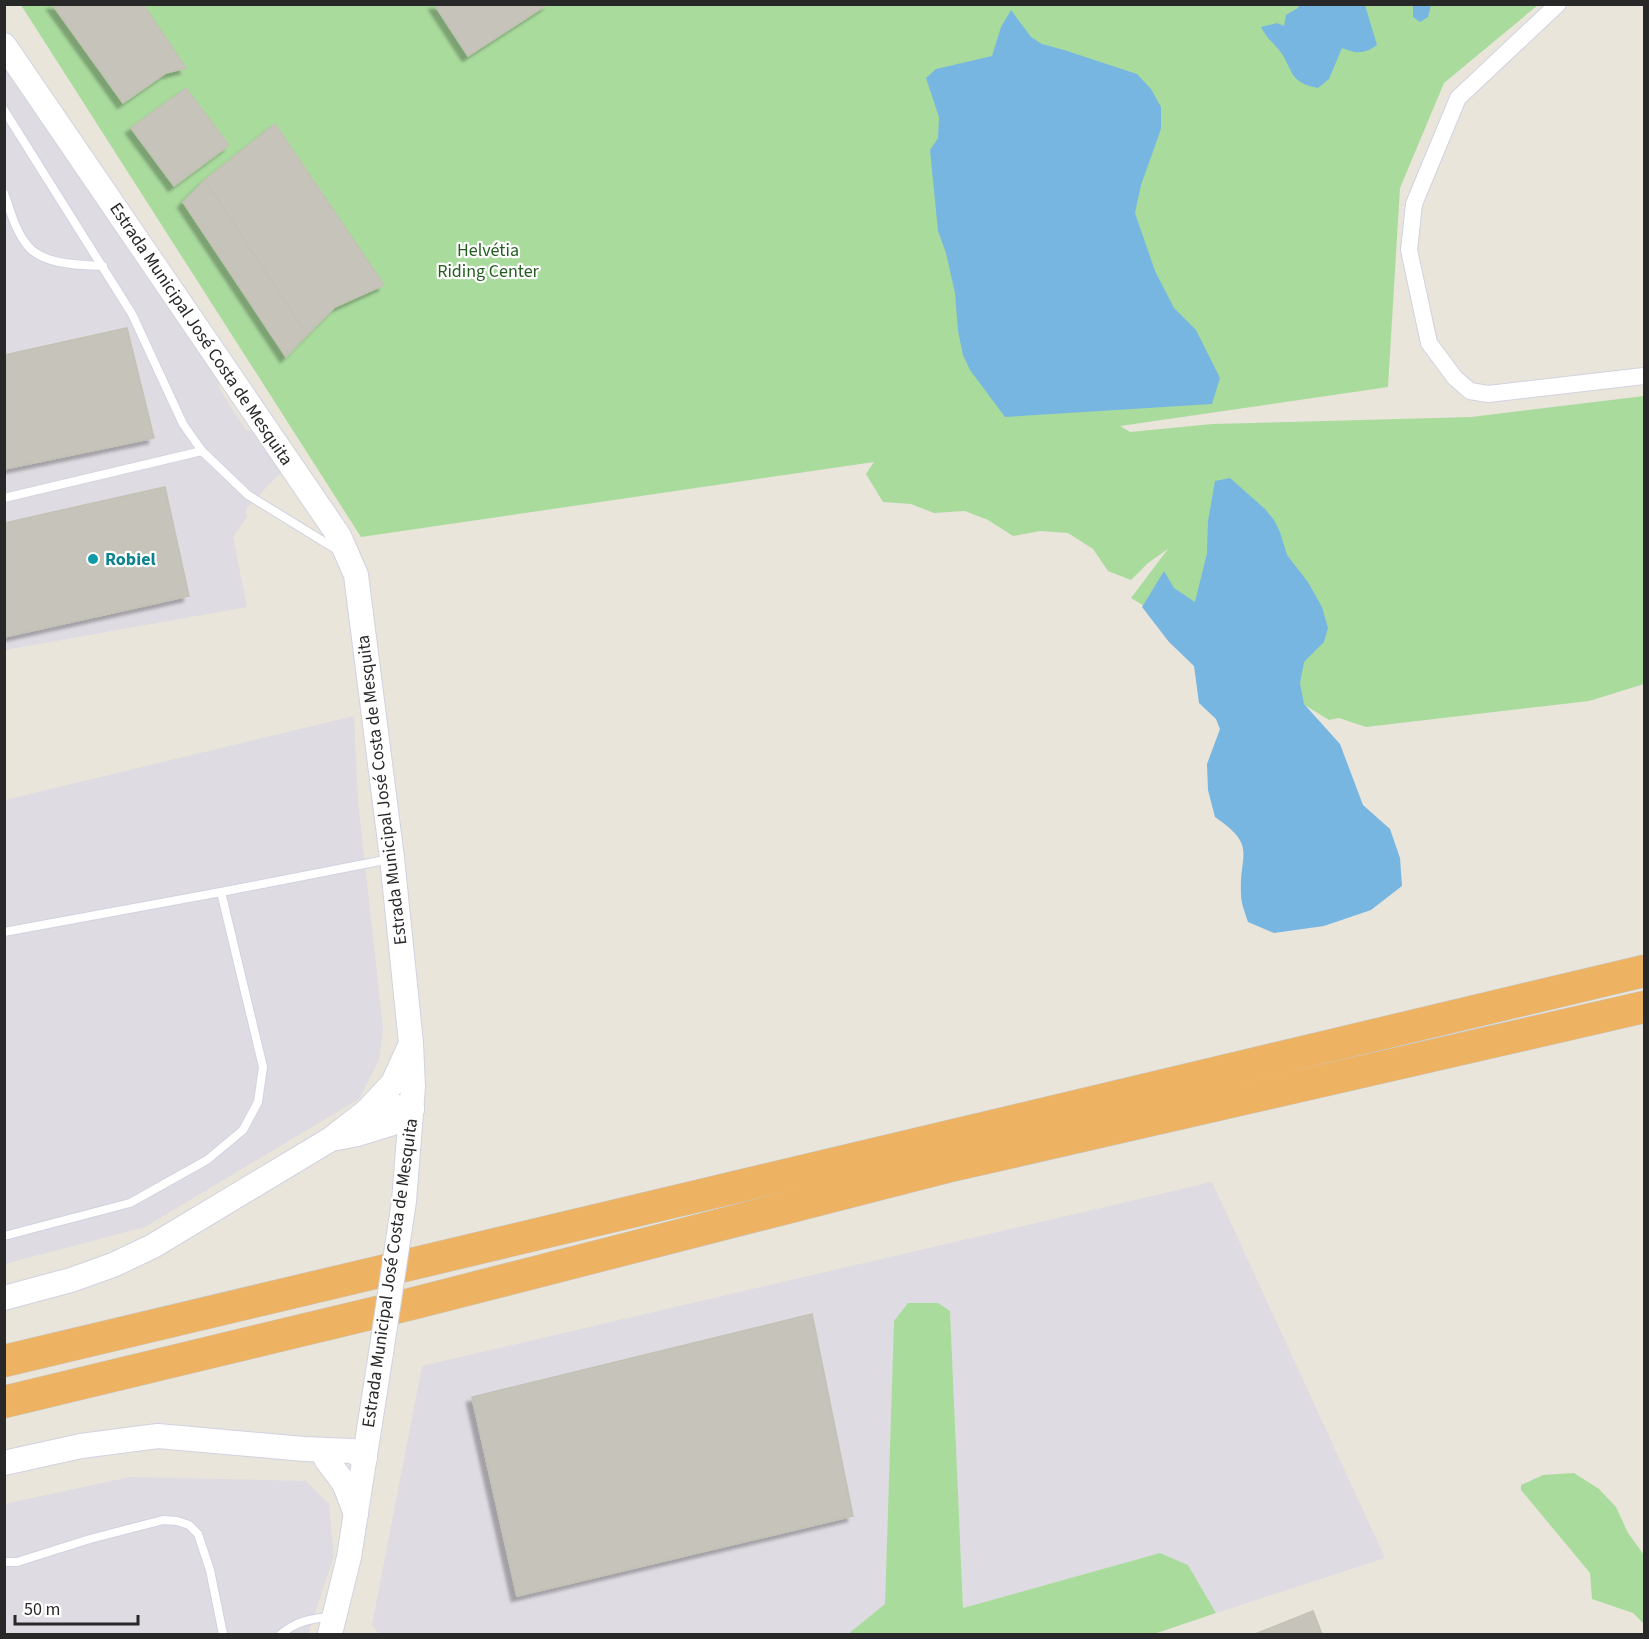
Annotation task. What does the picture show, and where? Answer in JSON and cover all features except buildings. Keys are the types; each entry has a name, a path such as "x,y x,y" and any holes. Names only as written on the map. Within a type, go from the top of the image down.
{"highway":[{"path":"4,1361 1644,971"},
{"path":"4,1402 411,1304 946,1167 1644,1007"}],"main road":[{"name":"Estrada Municipal José Costa de Mesquita","path":"4,45 339,536 356,575 392,858 411,1043 413,1087 404,1201 373,1408 349,1557 332,1626"},
{"path":"4,1298 71,1280 113,1265 153,1246 331,1139 367,1111 393,1083 411,1043"},
{"path":"367,1111 392,1106 412,1108"},
{"path":"331,1139 393,1123 412,1108"},
{"path":"357,1134 375,1134 385,1138 396,1147 408,1167"},
{"path":"319,1453 339,1443 373,1408"},
{"path":"4,1463 81,1446 158,1436 319,1453 352,1451 365,1458"},
{"path":"319,1453 344,1483 356,1514"}],"street":[{"path":"1557,4 1458,98 1414,204 1409,250 1429,343 1455,378 1470,391 1488,394 1644,376"}],"lane":[{"path":"4,110 132,314 183,424 202,451 248,495 350,557"},
{"path":"4,193 13,219 28,246 39,254 62,263 103,266"},
{"path":"4,498 202,451"},
{"path":"4,932 392,858"},
{"path":"4,1236 130,1203 207,1160 243,1130 258,1102 262,1067 221,892"},
{"path":"4,1562 17,1562 90,1539 163,1520 177,1521 189,1525 198,1534 210,1570 223,1635"},
{"path":"281,1635 289,1628 309,1618 332,1626"}],"shaded area":[{"path":"4,61 220,379 218,387 246,430 256,432 283,470 246,509 247,517 233,537 247,607 5,650"},
{"path":"354,716 358,802 383,1029 379,1060 359,1099 145,1227 5,1264 5,800"},
{"path":"1212,1182 1385,1558 1216,1613 1188,1565 1160,1553 963,1608 950,1311 908,1303 894,1322 885,1604 848,1634 379,1634 372,1625 422,1366"},
{"path":"130,1477 306,1481 329,1504 334,1556 308,1634 5,1634 4,1504"}],"green space":[{"name":"Helvétia Riding Center","path":"21,5 1538,5 1444,83 1400,188 1388,387 1120,426 1130,432 1212,424 1471,417 1644,396 1644,684 1589,701 1366,727 1339,718 1329,720 1131,598 1168,549 1148,563 1131,580 1108,571 1093,549 1068,533 1040,531 1013,536 988,520 965,511 934,513 911,504 883,502 866,474 874,462 361,537"},
{"path":"908,1303 938,1303 950,1311 963,1608 1160,1553 1188,1565 1216,1613 1154,1634 848,1634 885,1604 894,1321"},
{"path":"1574,1473 1599,1489 1616,1507 1628,1533 1644,1555 1644,1624 1633,1613 1592,1599 1590,1573 1521,1490 1521,1485 1543,1475"}],"water":[{"path":"1299,5 1365,5 1377,45 1360,52 1342,48 1329,79 1318,88 1301,82 1292,74 1284,57 1261,27 1277,23 1284,26 1286,15"},
{"path":"1413,5 1431,5 1428,17 1420,22 1413,17"},
{"path":"1011,10 1031,37 1042,44 1137,74 1151,89 1161,107 1161,129 1141,185 1135,213 1155,271 1174,308 1196,330 1220,378 1212,404 1005,417 970,370 963,355 958,331 955,293 946,253 938,231 930,150 938,138 939,117 926,78 936,69 992,56 1001,27"},
{"path":"1230,478 1274,520 1287,555 1308,582 1322,607 1328,628 1324,642 1304,662 1300,683 1304,704 1340,744 1363,805 1390,829 1400,858 1402,886 1371,910 1324,926 1274,933 1248,922 1241,897 1242,843 1228,827 1215,817 1208,790 1207,764 1220,729 1216,719 1199,703 1194,666 1169,642 1142,607 1164,571 1174,588 1195,602 1207,553 1208,521 1215,481"}],"place":[{"name":"Robiel","path":"93,559"}]}
